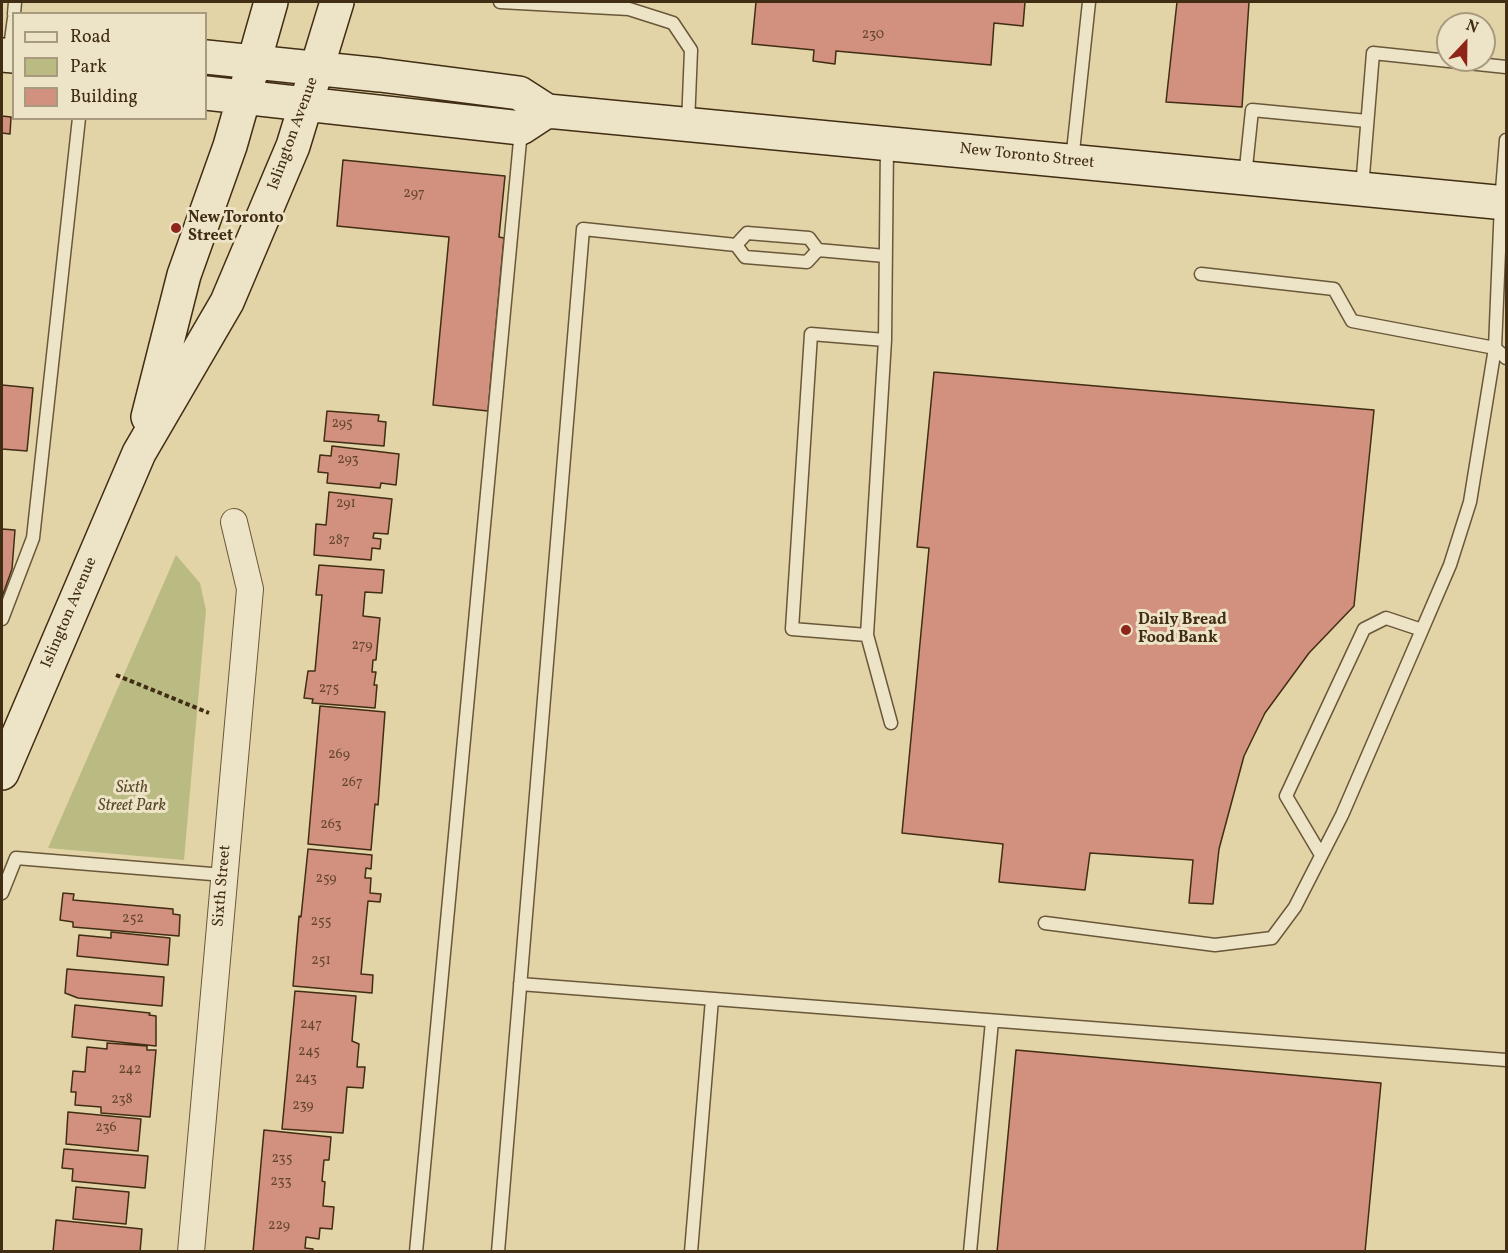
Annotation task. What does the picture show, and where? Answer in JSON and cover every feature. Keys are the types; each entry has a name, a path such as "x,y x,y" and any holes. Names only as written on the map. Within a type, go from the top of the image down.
{"street":[{"name":"Islington Avenue","path":"139,453 184,275 230,146 271,2"},
{"name":"Islington Avenue","path":"2,773 139,453 227,302 293,146 337,2"},
{"name":"New Toronto Street","path":"207,57 519,93 534,119"},
{"name":"New Toronto Street","path":"207,93 306,105 534,119 688,125 1503,203"},
{"name":"Sixth Street","path":"191,1251 250,589 234,522"}],"lane":[{"path":"500,2 629,9 674,23 691,50 688,125"},
{"path":"1072,162 1089,2"},
{"path":"8,56 12,29"},
{"path":"1362,189 1373,53 1506,67"},
{"path":"1245,178 1252,110 1368,121"},
{"path":"416,1251 534,119"},
{"path":"2,619 33,538 80,120"},
{"path":"1045,923 1215,945 1272,938 1295,907 1342,815 1422,630 1450,564 1470,502 1495,348 1506,140"},
{"path":"887,144 885,340 867,635 891,723"},
{"path":"498,1251 583,229 736,245 745,257 807,261 818,250"},
{"path":"736,245 747,233 809,237 818,250"},
{"path":"818,250 885,256"},
{"path":"1202,274 1334,289 1352,321 1495,348 1506,358"},
{"path":"867,635 792,629 811,334 885,340"},
{"path":"1321,855 1286,796 1364,629 1386,618 1422,630"},
{"path":"2,893 16,858 224,875"},
{"path":"520,984 1506,1060"},
{"path":"691,1251 712,999"},
{"path":"970,1251 992,1021"}],"path":[{"path":"116,675 238,725"}],"green space":[{"name":"Sixth Street Park","path":"176,555 200,583 206,610 184,860 48,848"}],"building":[{"path":"756,2 1025,2 1023,26 994,23 991,65 836,51 835,64 813,61 814,50 752,44"},
{"path":"1177,2 1249,2 1242,107 1166,102"},
{"path":"2,116 11,117 10,134 2,133"},
{"path":"343,160 505,176 499,237 504,238 488,411 433,405 449,237 337,226"},
{"name":"Daily Bread Food Bank","path":"934,372 1374,410 1354,606 1309,653 1265,713 1244,756 1219,849 1213,904 1189,903 1193,860 1090,853 1085,890 999,882 1003,844 902,833 929,548 917,547"},
{"path":"2,385 33,388 27,451 2,449"},
{"path":"327,411 379,415 378,421 386,422 384,446 324,441"},
{"path":"332,446 399,454 396,485 381,483 380,488 327,483 328,473 318,472 320,455 331,456"},
{"path":"329,492 392,499 388,534 374,533 373,538 381,539 380,549 372,548 371,560 314,555 316,524 326,525"},
{"path":"2,529 15,530 12,569 2,597"},
{"path":"319,565 384,570 382,593 365,592 363,616 380,618 376,660 373,660 372,672 376,672 375,708 312,703 313,699 304,698 308,671 315,671 322,595 316,595"},
{"path":"320,706 385,712 378,805 375,804 371,850 308,844"},
{"path":"308,849 372,855 371,869 366,868 365,878 371,878 370,893 381,894 380,902 368,901 361,974 373,975 372,993 293,986"},
{"path":"63,893 74,894 73,900 173,909 173,914 180,915 179,936 73,927 73,922 60,920"},
{"path":"111,932 170,938 168,965 77,956 79,935 111,938"},
{"path":"67,969 164,977 162,1006 78,998 65,993"},
{"path":"295,991 356,996 352,1041 359,1044 357,1067 365,1067 363,1088 347,1087 343,1133 282,1129"},
{"path":"75,1005 150,1013 149,1015 156,1016 156,1046 72,1037"},
{"path":"107,1043 147,1046 147,1050 156,1050 150,1117 101,1113 101,1107 75,1105 76,1092 71,1092 73,1071 85,1072 87,1047 107,1049"},
{"path":"1016,1050 1381,1083 1365,1252 997,1252"},
{"path":"68,1112 141,1119 138,1151 66,1144"},
{"path":"264,1130 331,1137 329,1160 324,1160 322,1181 325,1182 323,1206 334,1207 332,1229 320,1228 319,1239 306,1237 305,1248 313,1249 313,1252 253,1252"},
{"path":"64,1149 148,1156 145,1188 72,1181 73,1169 62,1168"},
{"path":"76,1187 129,1192 126,1224 73,1219"},
{"path":"56,1220 142,1229 140,1252 53,1252"}],"place":[{"name":"New Toronto Street","path":"176,228"},
{"name":"Daily Bread Food Bank","path":"1126,630"}]}
